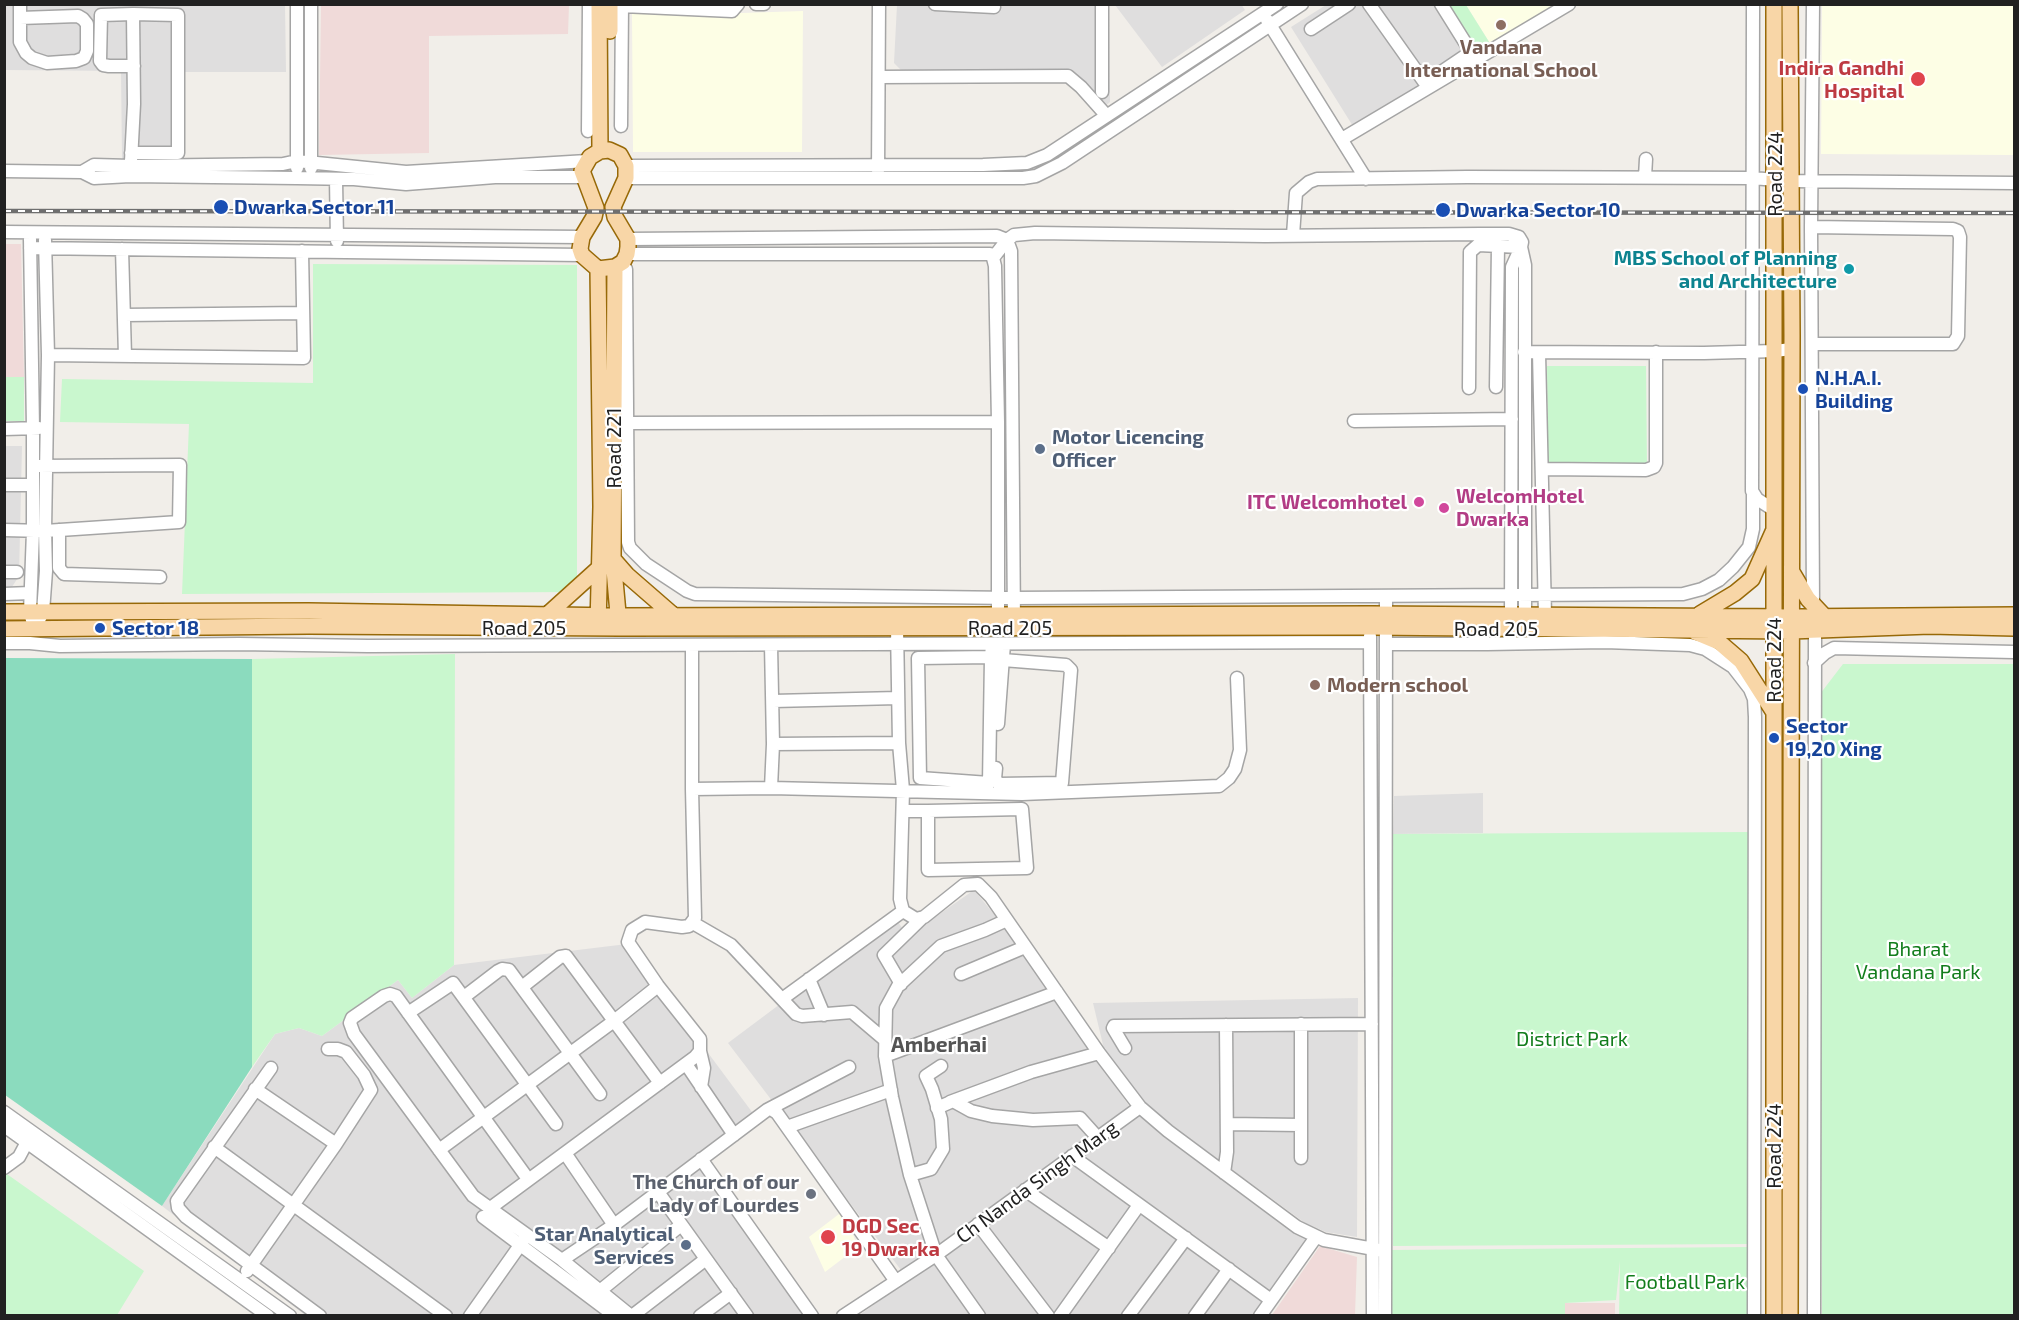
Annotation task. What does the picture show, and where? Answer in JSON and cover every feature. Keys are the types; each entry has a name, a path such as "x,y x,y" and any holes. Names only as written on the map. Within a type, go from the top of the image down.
{"main road":[{"path":"599,4 604,151"},
{"name":"Road 224","path":"1774,4 1791,349 1790,1316"},
{"name":"Road 224","path":"1774,1316 1775,351 1790,4"},
{"path":"604,151 618,5"},
{"path":"604,151 620,155 626,172 613,207 624,257 598,269 582,255 580,249 582,237 594,217 596,208 583,177 582,171 587,161 590,157 604,151"},
{"name":"Road 221","path":"619,622 613,559 624,257"},
{"name":"Road 221","path":"598,269 601,507 598,622"},
{"path":"1697,615 1735,593 1752,579 1775,528"},
{"path":"613,559 627,575 673,615"},
{"path":"547,615 599,568"},
{"path":"1791,569 1799,585 1818,610"},
{"name":"Road 205","path":"1791,624 1818,610 2014,615"},
{"name":"Road 205","path":"4,612 309,611 547,615 598,622"},
{"name":"Road 205","path":"619,622 673,615 1474,628 1689,629 1774,624 1791,624 1815,630 1930,626 2014,628"},
{"name":"Road 205","path":"1377,625 1518,615 1697,615 1774,624"},
{"name":"Road 205","path":"4,629 33,636 309,626 619,622 897,628 1006,621"},
{"path":"1689,629 1719,642 1741,661 1774,714"}],"street":[{"path":"20,4 20,18 20,42 26,53 32,58 47,63 76,61 84,58 87,51 87,24 83,19 78,16 20,18"},
{"path":"297,4 297,178"},
{"path":"311,4 311,179"},
{"path":"588,4 588,131"},
{"path":"621,126 618,5 732,10 738,4"},
{"path":"756,4 764,4"},
{"path":"878,171 879,4"},
{"path":"935,4 994,7"},
{"path":"1102,4 1102,92"},
{"path":"626,172 878,171 1023,178 1036,176 1062,163 1302,4"},
{"path":"1311,29 1349,4"},
{"path":"1359,4 1416,81"},
{"path":"1369,4 1425,83 1471,52 1441,4"},
{"path":"1342,139 1569,4"},
{"path":"624,257 628,542 630,549 646,564 695,594 1013,598 1683,594 1702,589 1726,574 1749,547 1753,529 1754,4"},
{"path":"1813,4 1811,228 1818,610"},
{"path":"878,171 1028,163 1047,155 1272,7 1276,22 1366,179"},
{"path":"131,166 133,14"},
{"path":"131,153 178,153 178,15 101,15 100,61 103,65 109,66 134,66"},
{"path":"879,77 1068,76 1106,115"},
{"path":"1645,177 1646,159"},
{"path":"82,172 94,165 282,164 311,161 406,172 587,161"},
{"path":"4,171 82,172 94,178 130,176 297,178 406,184 495,177 583,177"},
{"path":"1293,235 1295,200 1301,188 1317,179 1645,177 2014,183"},
{"path":"336,179 337,252"},
{"path":"1811,228 1953,229 1958,231 1960,237 1958,339 1953,344 1813,344"},
{"path":"4,232 582,237"},
{"path":"30,232 40,428 39,531 30,593 37,612"},
{"path":"40,428 48,355 45,232"},
{"path":"993,258 1014,235 1035,233 1509,234 1521,239 1525,265 1525,594 1518,615"},
{"path":"624,257 997,236 1007,240 1011,250 1013,598 1006,621"},
{"path":"1469,388 1470,252 1478,245 1521,247"},
{"path":"1496,387 1498,246"},
{"path":"1518,615 1511,595 1512,267 1521,247"},
{"path":"30,248 582,255"},
{"path":"122,249 125,356"},
{"path":"48,355 304,358 302,251"},
{"path":"624,257 985,253 993,258 998,422 998,597 1006,621"},
{"path":"124,315 303,313"},
{"path":"1524,352 1775,351 1791,349"},
{"path":"1543,469 1646,470 1654,467 1656,463 1656,352"},
{"path":"1539,353 1545,615"},
{"path":"1354,421 1512,419"},
{"path":"628,423 998,422"},
{"path":"4,429 40,428"},
{"path":"4,530 39,531 179,522 180,465 39,466"},
{"path":"33,636 46,571 33,485 39,466"},
{"path":"4,485 33,485"},
{"path":"1753,495 1774,510"},
{"path":"59,530 59,568 64,574 160,577"},
{"path":"4,594 30,593"},
{"path":"1371,597 1377,625 1372,1024 1379,1249 1385,1316"},
{"path":"1373,1316 1379,1249 1386,644 1377,625 1386,597"},
{"path":"619,622 621,645"},
{"path":"997,651 989,783 920,778 918,658 997,651 1377,625"},
{"path":"897,628 898,743 903,790 900,899 903,911 916,919 922,918"},
{"path":"1474,628 1487,644"},
{"path":"1814,1316 1815,630"},
{"path":"4,643 33,636 60,646 897,645 997,651 1066,664 1071,670 1062,783 999,784 996,782 997,651"},
{"path":"1386,644 1605,642 1690,645 1705,649 1733,667 1750,689 1754,699 1755,717 1754,1316"},
{"path":"692,645 695,918 693,923"},
{"path":"771,645 773,701 771,788"},
{"path":"1814,663 1834,648 2014,652"},
{"path":"692,789 771,788 1022,794 1219,786 1235,769 1240,750 1237,678"},
{"path":"773,701 898,698"},
{"path":"773,744 898,743"},
{"path":"903,811 1022,809 1027,868 928,870 927,811"},
{"path":"901,984 884,956 922,918 955,891 964,885 973,884 983,888 1099,1053 1140,1107 1168,1131 1297,1227 1324,1240 1379,1249"},
{"path":"782,999 903,911"},
{"path":"979,1316 936,1254 910,1175 885,1056 886,1008 901,984 941,945 1007,920"},
{"path":"693,923 682,927 645,922 632,930 628,942 658,986 700,1039 704,1068 701,1087"},
{"path":"693,923 731,945 799,1016 852,1012 885,1041"},
{"path":"961,974 1025,947"},
{"path":"522,987 560,957 566,956 660,1083"},
{"path":"464,997 502,969 512,972 600,1094"},
{"path":"809,979 824,1015"},
{"path":"408,1013 453,983 556,1124"},
{"path":"439,1150 658,986"},
{"path":"885,1056 1057,992"},
{"path":"528,1179 396,996 390,994 384,996 352,1018 351,1028 486,1213 524,1240 615,1316"},
{"path":"1301,1024 1301,1158"},
{"path":"1125,1048 1114,1026 1372,1024"},
{"path":"1224,1173 1227,1157 1226,1025"},
{"path":"241,1279 371,1090 364,1075 346,1052 328,1049"},
{"path":"486,1213 528,1179 686,1064 700,1051"},
{"path":"937,1108 1031,1072 1099,1053"},
{"path":"686,1064 734,1135"},
{"path":"910,1175 931,1169 943,1149 941,1119 926,1076 941,1066"},
{"path":"562,1260 614,1225 767,1110 849,1067"},
{"path":"270,1068 177,1200 178,1208 186,1217 320,1316"},
{"path":"255,1089 336,1144"},
{"path":"787,1127 891,1090"},
{"path":"950,1102 953,1101 971,1112 1002,1117 1033,1120 1080,1118 1098,1138"},
{"name":"Ch Nanda Singh Marg","path":"843,1316 936,1254 1140,1107"},
{"path":"767,1110 771,1109 777,1113 895,1280"},
{"path":"4,1112 290,1316"},
{"path":"1227,1124 1301,1125"},
{"path":"4,1126 268,1316"},
{"path":"4,1168 19,1157 27,1142"},
{"path":"214,1147 446,1316"},
{"path":"565,1153 614,1225"},
{"path":"1072,1156 1271,1300"},
{"path":"701,1159 812,1316"},
{"path":"1025,1190 1109,1248"},
{"path":"658,1192 747,1316"},
{"path":"1060,1316 1139,1205"},
{"path":"978,1224 1048,1316"},
{"path":"601,1290 681,1225"},
{"path":"1260,1316 1316,1237"},
{"path":"1128,1316 1186,1238"},
{"path":"524,1240 562,1260 632,1316 706,1259"},
{"path":"470,1316 524,1240"},
{"path":"1196,1316 1229,1269"},
{"path":"700,1316 731,1293"},
{"path":"592,1316 600,1304"}],"shaded area":[{"path":"1241,4 1245,10 1162,67 1115,5"},
{"path":"5,5 285,5 286,72 183,72 183,159 122,159 121,71 5,70"},
{"path":"321,5 569,5 568,34 429,36 429,153 319,155"},
{"path":"897,5 1109,5 1110,102 1104,107 1072,74 903,72 894,63"},
{"path":"1326,5 1440,5 1473,57 1356,131 1291,27"},
{"name":"Vandana International School","path":"1466,5 1555,5 1491,45"},
{"name":"Indira Gandhi Hospital","path":"1822,5 2014,5 2014,155 1821,154"},
{"path":"803,11 802,152 633,152 632,13"},
{"path":"5,244 21,244 24,377 5,377"},
{"path":"4,446 22,446 19,576 10,590 4,590"},
{"path":"1483,793 1483,833 1393,834 1394,796"},
{"path":"974,890 998,919 1132,1110 901,1270 728,1043 895,918 908,936"},
{"path":"627,944 755,1116 701,1156 820,1315 305,1315 162,1206 275,1034 299,1028 322,1036 398,980 412,998 454,965"},
{"path":"1358,998 1357,1237 1326,1232 1305,1223 1145,1106 1104,1049 1093,1003"},
{"path":"1139,1116 1307,1238 1252,1315 858,1316"},
{"path":"843,1211 858,1247 825,1272 809,1237"},
{"path":"1320,1246 1357,1257 1355,1315 1272,1315"},
{"path":"1565,1303 1615,1303 1615,1315 1565,1316"}],"green space":[{"path":"1440,5 1466,5 1491,45 1473,57"},
{"path":"313,264 577,265 577,592 182,594 189,424 60,422 62,379 313,383"},
{"path":"1547,366 1646,366 1647,467 1548,468"},
{"path":"5,377 24,377 24,421 5,421"},
{"path":"455,654 454,965 412,998 398,980 322,1036 299,1028 275,1034 252,1067 252,659"},
{"path":"6,658 252,659 252,1067 162,1206 5,1095"},
{"name":"Bharat Vandana Park","path":"1843,664 2014,664 2014,1315 1822,1315 1820,694"},
{"name":"District Park","path":"1750,832 1751,1244 1393,1246 1393,834"},
{"path":"4,1172 144,1271 117,1315 5,1315"},
{"name":"Football Park","path":"1750,1247 1750,1315 1619,1315 1620,1261 1616,1300 1565,1303 1565,1315 1389,1316 1390,1250"}],"railway":[{"path":"4,211 2014,213"}],"place":[{"name":"Vandana International School","path":"1501,25"},
{"name":"Indira Gandhi Hospital","path":"1918,79"},
{"name":"Dwarka Sector 11","path":"221,207"},
{"name":"Dwarka Sector 10","path":"1443,210"},
{"name":"MBS School of Planning and Architecture","path":"1849,269"},
{"name":"N.H.A.I. Building","path":"1803,389"},
{"name":"Motor Licencing Officer","path":"1040,449"},
{"name":"ITC Welcomhotel","path":"1419,502"},
{"name":"WelcomHotel Dwarka","path":"1444,508"},
{"name":"Sector 18","path":"100,628"},
{"name":"Modern school","path":"1315,685"},
{"name":"Sector 19,20 Xing","path":"1774,738"},
{"name":"The Church of our Lady of Lourdes","path":"811,1194"},
{"name":"DGD Sec 19 Dwarka","path":"828,1237"},
{"name":"Star Analytical Services","path":"686,1245"}],"district":[{"name":"Amberhai","path":"939,1045"}]}
